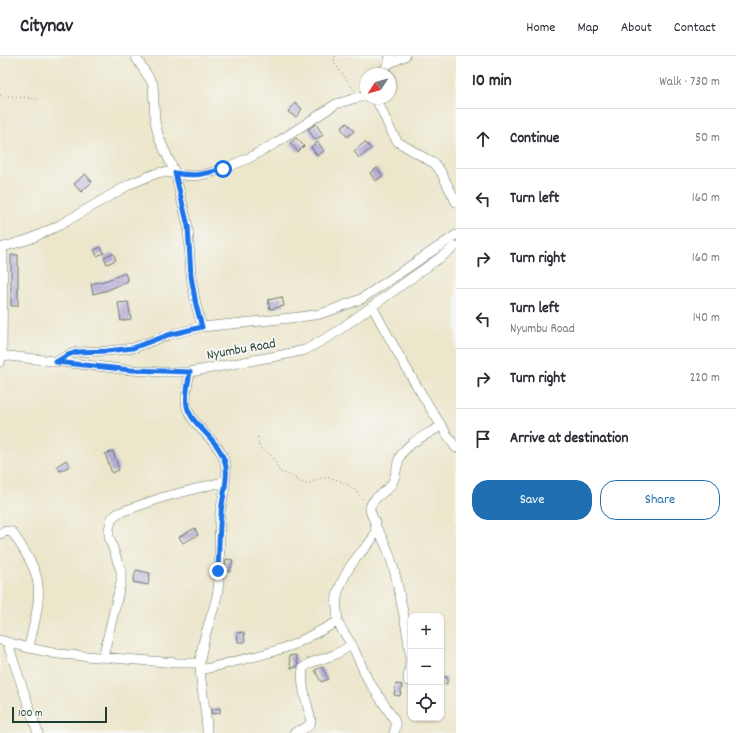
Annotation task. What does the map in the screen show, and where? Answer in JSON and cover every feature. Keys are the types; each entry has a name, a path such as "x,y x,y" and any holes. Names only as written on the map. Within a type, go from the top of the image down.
{"street":[{"path":"135,56 153,84 155,121 159,138 175,173 188,226 191,276 196,305 202,327"},
{"path":"389,60 406,56"},
{"path":"1,358 2,247 30,239 60,225 130,184 157,173 165,172 190,176 202,175 223,169 249,158 276,143 336,104 360,97"},
{"path":"379,104 394,136 403,145 435,164 441,172 456,202"},
{"path":"56,362 77,352 133,348 168,335 202,327 320,314 361,299 456,236"},
{"name":"Nyumbu Road","path":"1,358 131,370 190,372 305,350 332,335 456,246"},
{"path":"372,306 396,352 456,448"},
{"path":"190,372 186,398 187,407 191,416 212,439 223,457 226,467 226,481 221,512 217,592 214,611 207,629 201,667 208,733"},
{"path":"409,649 398,584 388,549 376,527 370,510 372,503 391,485 404,449 441,426"},
{"path":"103,657 121,572 109,537 109,529 112,518 118,513 164,498 226,481"},
{"path":"376,527 372,540 357,557 338,591 336,598 337,622 352,645 368,680 394,719 396,731"},
{"path":"0,534 6,531 12,532 26,552 35,573 38,585 38,599 28,648"},
{"path":"3,641 58,654 178,663 201,667 268,653 293,645 337,622"},
{"path":"3,641 38,733"},
{"path":"294,733 311,724 302,672 303,668 334,655 352,645"}],"path":[{"path":"335,56 335,64 360,94"},
{"path":"0,95 39,99"},
{"path":"258,436 259,448 272,456 278,470 282,473 292,476 307,484 322,478 341,482 355,489 370,510"}],"building":[{"path":"295,103 302,109 296,117 288,112"},
{"path":"347,123 354,131 347,137 341,128"},
{"path":"316,124 323,135 315,140 308,129"},
{"path":"296,138 304,146 298,152 290,143"},
{"path":"318,142 324,151 317,156 311,147"},
{"path":"365,142 371,149 359,158 354,151"},
{"path":"377,168 383,176 375,181 370,173"},
{"path":"85,174 92,182 81,192 74,184"},
{"path":"101,247 104,253 97,256 94,250"},
{"path":"113,253 116,260 107,264 104,257"},
{"path":"11,255 18,255 18,306 11,306"},
{"path":"125,273 128,281 108,290 93,294 91,284"},
{"path":"282,297 284,306 270,309 268,300"},
{"path":"128,302 131,319 121,321 118,303"},
{"path":"113,451 119,470 112,473 105,454"},
{"path":"66,460 70,466 60,471 57,466"},
{"path":"195,528 198,535 183,543 179,537"},
{"path":"226,559 233,560 230,572 225,571"},
{"path":"136,570 150,573 148,585 133,582"},
{"path":"244,632 245,642 238,642 237,633"},
{"path":"296,655 298,665 297,667 291,668 289,656"},
{"path":"322,667 328,679 321,682 315,670"},
{"path":"444,677 447,677 447,684 444,684"},
{"path":"396,684 402,685 400,696 394,695"},
{"path":"220,708 220,713 212,714 211,709"}],"route":[{"path":"218,571 219,535 226,481 226,467 219,449 191,416 187,407 186,398 190,372 131,370 56,362 77,352 133,348 168,335 202,327 196,305 191,276 188,226 175,173 190,176 202,175 223,169"}]}
